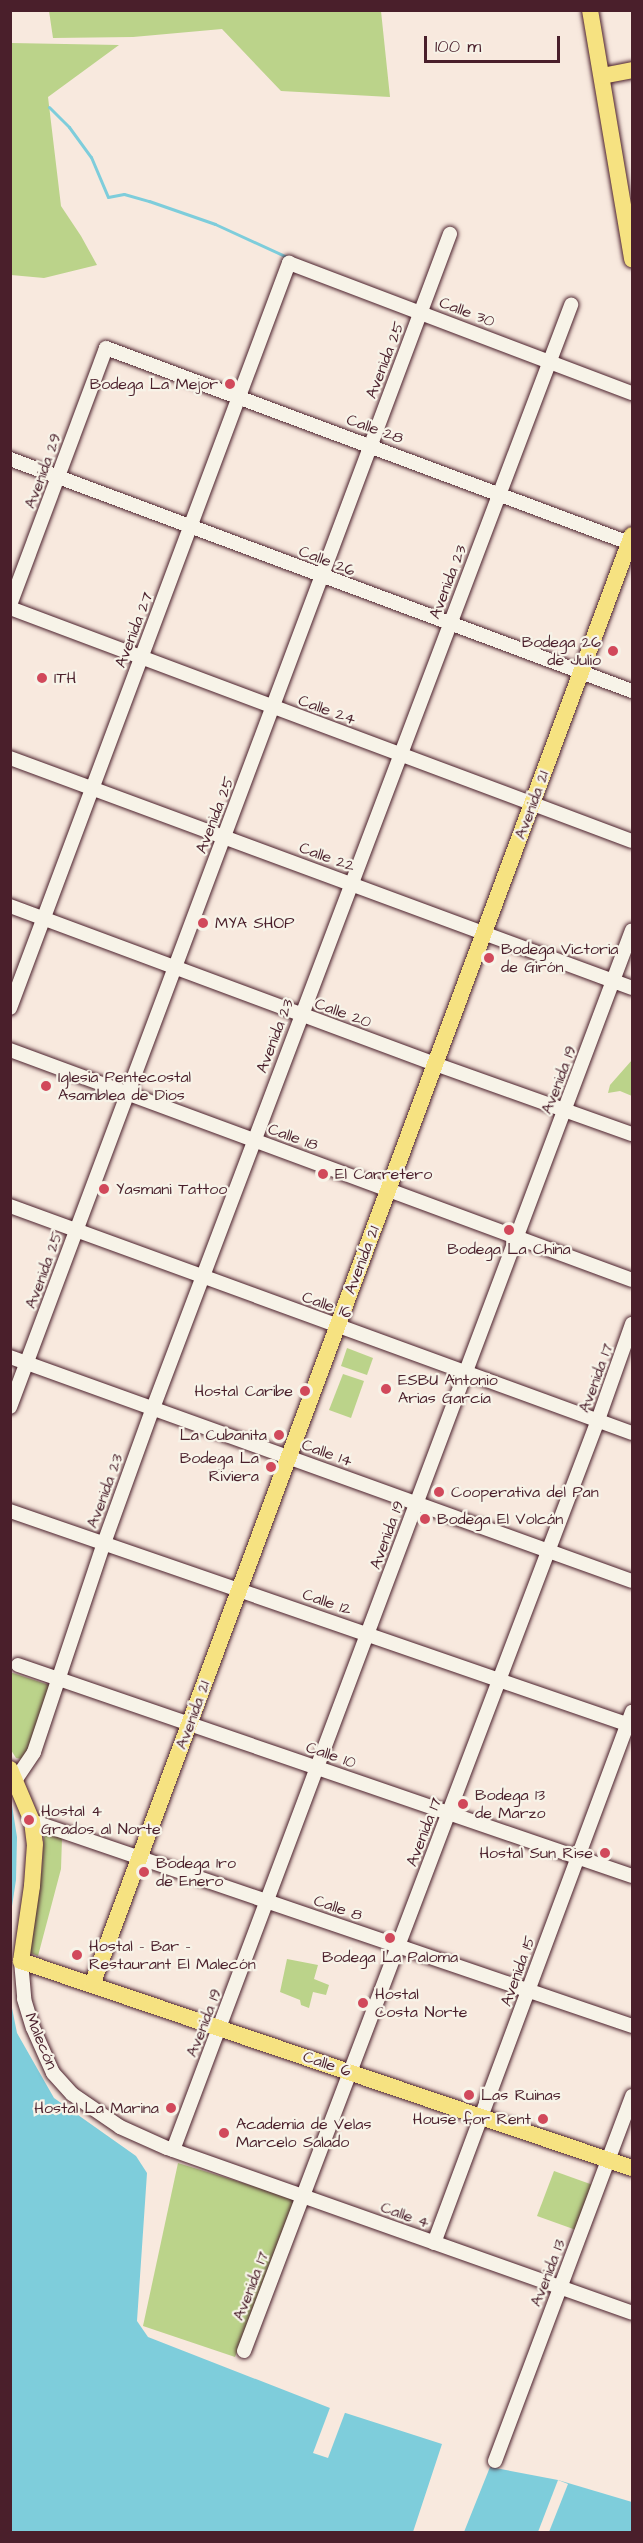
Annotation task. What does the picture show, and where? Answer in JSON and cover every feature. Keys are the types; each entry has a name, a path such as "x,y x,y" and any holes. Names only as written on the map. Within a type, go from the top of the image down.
{"main road":[{"path":"590,10 633,258"},
{"path":"602,76 633,70"},
{"name":"Avenida 21","path":"92,1985 632,541"},
{"name":"Malecón","path":"13,1774 33,1821 35,1844 33,1886 21,1962"},
{"name":"Calle 6","path":"21,1962 633,2168"}],"street":[{"name":"Avenida 25","path":"10,1407 450,234"},
{"name":"Calle 30","path":"289,263 633,393"},
{"name":"Avenida 27","path":"10,1008 289,263"},
{"name":"Avenida 23","path":"13,1774 26,1767 34,1752 104,1542 153,1408 300,1014 401,755 571,305"},
{"name":"Calle 28","path":"106,348 632,541"},
{"name":"Avenida 29","path":"10,607 106,348"},
{"name":"Calle 26","path":"10,459 633,691"},
{"name":"Calle 24","path":"10,607 633,842"},
{"name":"Calle 22","path":"10,758 633,987"},
{"name":"Calle 20","path":"10,906 435,1064 633,1134"},
{"name":"Avenida 19","path":"170,2149 219,2028 633,930"},
{"name":"Calle 18","path":"10,1050 633,1280"},
{"name":"Calle 16","path":"10,1206 633,1433"},
{"name":"Avenida 17","path":"244,2350 449,1813 498,1678 549,1551 633,1324"},
{"name":"Calle 14","path":"10,1357 633,1581"},
{"name":"Calle 12","path":"10,1510 498,1678 631,1720"},
{"name":"Calle 10","path":"18,1665 633,1876"},
{"name":"Avenida 15","path":"434,2243 631,1720"},
{"name":"Calle 8","path":"33,1821 633,2026"},
{"name":"Malecón","path":"21,1962 24,2000 33,2028 53,2073 72,2094 120,2127 170,2149"},
{"name":"Avenida 13","path":"495,2461 633,2096"},
{"name":"Calle 4","path":"170,2149 633,2313"}],"green space":[{"path":"49,11 381,11 390,97 281,91 222,29 133,37 53,38"},
{"path":"11,43 119,45 48,97 61,206 97,265 44,278 11,275"},
{"path":"632,1060 632,1096 620,1091 608,1093 610,1085"},
{"path":"347,1348 373,1358 367,1375 341,1366"},
{"path":"343,1374 364,1381 351,1418 329,1410"},
{"path":"10,1672 52,1686 29,1750 22,1759 16,1758 11,1750"},
{"path":"44,1833 62,1838 61,1869 38,1956 31,1953 27,1944 42,1870"},
{"path":"287,1959 318,1965 314,1979 329,1985 326,1995 313,1992 309,2008 301,2005 300,2000 280,1992"},
{"path":"178,2163 298,2200 235,2357 143,2326"},
{"path":"554,2171 593,2185 576,2230 537,2216"}],"water":[{"path":"11,1799 17,1837 16,1880 11,1913"},
{"path":"10,1998 17,2033 54,2098 136,2156 147,2173 137,2321 148,2337 330,2408 442,2444 413,2532 11,2532"},
{"path":"490,2467 558,2480 632,2502 632,2532 464,2532"}],"pier":[{"path":"331,2405 346,2410 328,2458 313,2453"},
{"path":"558,2480 568,2484 549,2532 538,2532"}],"waterway":[{"path":"49,107 69,127 91,157 108,197 124,194 149,201 215,224 285,256"}],"place":[{"name":"Bodega La Mejor","path":"230,384"},
{"name":"Bodega 26 de Julio","path":"613,651"},
{"name":"ITH","path":"42,678"},
{"name":"MYA SHOP","path":"203,923"},
{"name":"Bodega Victoria de Girón","path":"489,958"},
{"name":"Iglesia Pentecostal Asamblea de Dios","path":"46,1086"},
{"name":"El Carretero","path":"323,1174"},
{"name":"Yasmani Tattoo","path":"104,1189"},
{"name":"Bodega La China","path":"509,1230"},
{"name":"ESBU Antonio Arias García","path":"386,1389"},
{"name":"Hostal Caribe","path":"305,1391"},
{"name":"La Cubanita","path":"279,1435"},
{"name":"Bodega La Riviera","path":"271,1467"},
{"name":"Cooperativa del Pan","path":"439,1492"},
{"name":"Bodega El Volcán","path":"425,1519"},
{"name":"Bodega 13 de Marzo","path":"463,1804"},
{"name":"Hostal 4 Grados al Norte","path":"29,1820"},
{"name":"Hostal Sun Rise","path":"605,1853"},
{"name":"Bodega 1ro de Enero","path":"144,1872"},
{"name":"Bodega La Paloma","path":"390,1938"},
{"name":"Hostal - Bar - Restaurant El Malecón","path":"77,1955"},
{"name":"Hostal Costa Norte","path":"363,2003"},
{"name":"Las Ruinas","path":"469,2095"},
{"name":"Hostal La Marina","path":"171,2108"},
{"name":"House for Rent","path":"543,2119"},
{"name":"Academia de Velas Marcelo Salado","path":"224,2133"}]}
